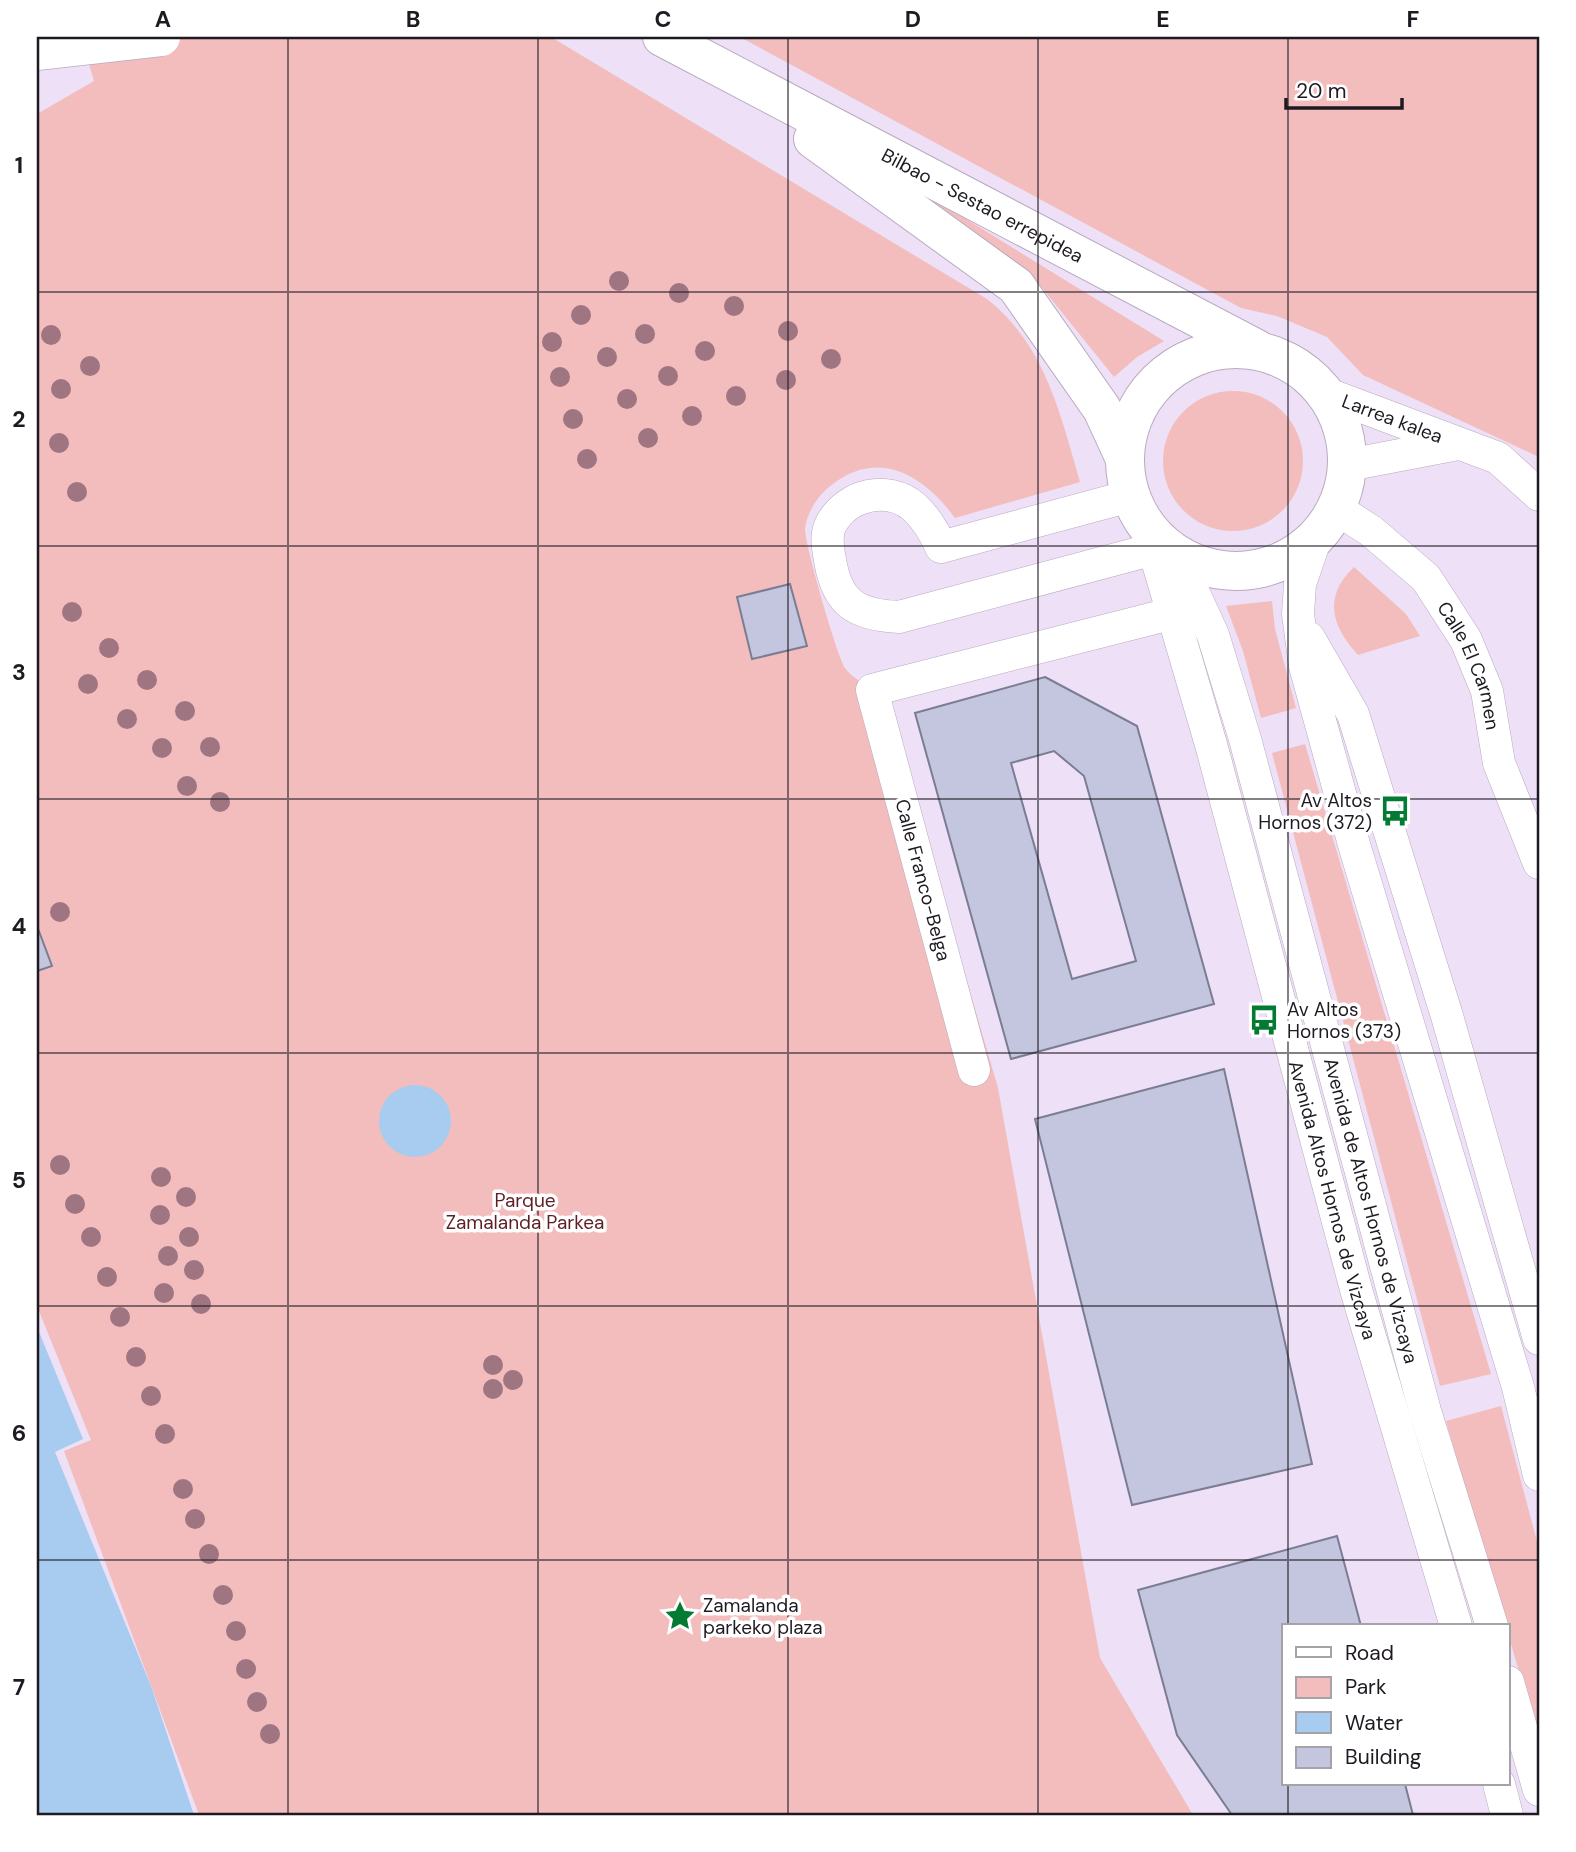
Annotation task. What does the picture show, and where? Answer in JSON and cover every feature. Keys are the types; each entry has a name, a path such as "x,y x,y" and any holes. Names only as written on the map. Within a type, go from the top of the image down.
{"main road":[{"path":"37,51 160,37"},
{"name":"Bilbao - Sestao errepidea","path":"662,37 1262,352"},
{"name":"Bilbao - Sestao errepidea","path":"704,61 1016,286 1102,409 1127,478"},
{"path":"1218,351 1262,352 1297,367 1325,393 1343,427 1348,465 1337,509 1315,540 1284,561 1248,572 1210,569 1159,544 1127,478 1130,426 1144,397 1167,373 1196,356 1218,351"}],"street":[{"name":"Larrea kalea","path":"1325,393 1498,458 1539,495"},
{"name":"Larrea kalea","path":"1348,465 1458,444"},
{"path":"1127,478 941,547 931,525 912,505 887,494 861,496 840,512 830,525 827,543 832,577 847,603 870,615 899,617 1159,544"},
{"name":"Calle El Carmen","path":"1337,509 1371,531 1426,578 1466,640 1487,691 1499,763 1539,863"},
{"path":"1315,540 1300,584 1298,614 1305,666 1518,1387 1539,1475"},
{"name":"Avenida Altos Hornos de Vizcaya","path":"1159,544 1174,612 1357,1293 1455,1624"},
{"name":"Avenida de Altos Hornos de Vizcaya","path":"1159,544 1213,635 1245,739 1425,1411 1491,1624"},
{"name":"Calle Franco-Belga","path":"974,1070 872,690 1174,612"},
{"path":"1298,614 1315,651 1353,713 1447,1016 1539,1339"},
{"path":"1510,1689 1539,1790"},
{"path":"1500,1786 1507,1815"}],"green space":[{"name":"Parque Zamalanda Parkea","path":"81,37 551,37 987,299 1007,317 1037,359 1057,406 1080,482 955,518 929,489 914,478 882,468 864,469 847,475 829,487 817,500 806,522 806,538 835,643 845,668 858,680 884,696 998,1088 1100,1658 1193,1815 199,1815 64,1451 91,1440 37,1306 37,114 94,81"},
{"path":"740,37 1539,37 1539,457 1363,375 1327,337 1277,316 1241,308"},
{"path":"849,147 1164,341 1137,357 1114,377 1035,279"},
{"path":"1233,391 1260,396 1282,412 1298,434 1303,461 1298,488 1282,510 1260,526 1233,531 1206,526 1184,510 1168,488 1163,461 1168,434 1184,412 1206,396"},
{"path":"1354,567 1406,614 1420,636 1358,655 1342,633 1334,611 1338,589"},
{"path":"1272,601 1275,629 1296,708 1261,718 1243,651 1226,606"},
{"path":"1305,744 1491,1374 1440,1386 1272,753"},
{"path":"1501,1406 1539,1549 1539,1740 1510,1641 1510,1624 1505,1624 1446,1421"}],"water":[{"path":"422,1085 441,1095 449,1107 449,1135 441,1147 429,1155 408,1157 389,1147 381,1135 379,1114 389,1095 401,1087"},
{"path":"37,1327 83,1439 55,1452 151,1686 194,1815 37,1815"}],"building":[{"path":"790,584 807,646 752,659 737,597"},
{"path":"1045,677 1137,726 1214,1004 1011,1059 915,713","holes":["1054,751 1084,776 1136,961 1072,979 1011,763"]},
{"path":"37,926 52,966 37,971"},
{"path":"1224,1069 1312,1464 1132,1505 1035,1119"},
{"path":"1337,1536 1360,1624 1282,1624 1282,1786 1406,1786 1413,1815 1232,1815 1177,1735 1138,1590"}],"place":[{"name":"Av Altos Hornos (372)","path":"1395,811"},
{"name":"Av Altos Hornos (373)","path":"1264,1020"},
{"name":"Zamalanda parkeko plaza","path":"680,1616"}]}
